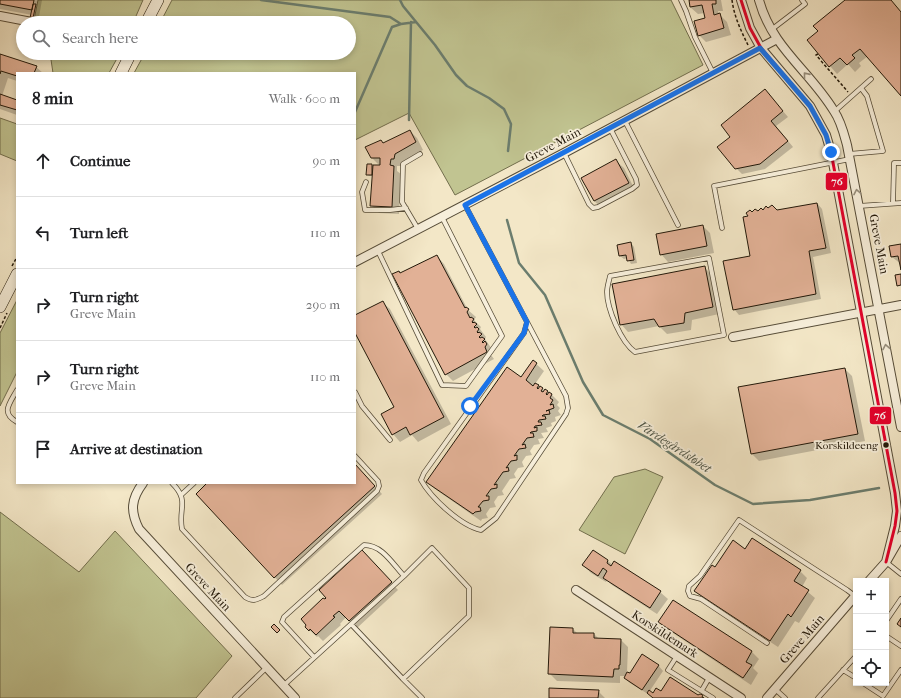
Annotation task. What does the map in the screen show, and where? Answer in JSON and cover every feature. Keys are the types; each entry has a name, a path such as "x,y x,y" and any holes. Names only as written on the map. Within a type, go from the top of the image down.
{"street":[{"path":"150,16 158,0"},
{"path":"741,0 750,28 760,48 810,106 826,135 833,163 862,313 896,499 897,511 895,526 886,562"},
{"name":"Greve Main","path":"759,0 762,11 771,30 834,111 842,128 850,157 901,427"},
{"path":"0,16 16,19"},
{"name":"Greve Main","path":"356,262 625,121 777,39"},
{"path":"122,72 128,60"},
{"path":"0,307 16,276"},
{"path":"732,337 901,305"},
{"name":"Greve Main","path":"141,484 135,495 132,507 134,519 139,530 295,698"},
{"path":"872,578 886,562 901,536"},
{"name":"Korskildemark","path":"576,590 740,698"},
{"name":"Greve Main","path":"766,698 853,599"}],"lane":[{"path":"681,0 695,37 713,73"},
{"path":"771,30 804,4 802,0"},
{"path":"834,111 871,79"},
{"path":"722,228 714,186 833,163 850,157 883,151 867,96 860,88"},
{"path":"625,121 678,225"},
{"path":"564,153 589,204 593,208 598,207 632,189 637,185 636,179 610,128"},
{"path":"418,230 402,202 403,164 420,154"},
{"path":"893,204 894,163 901,163"},
{"path":"366,182 362,192 365,210 390,210 406,208"},
{"path":"859,206 901,203"},
{"path":"465,205 527,322 566,396 568,408 566,414 496,518 481,530 473,528 448,510 421,480 424,472 524,333 527,322"},
{"path":"378,251 442,385 466,386 502,336 442,217"},
{"path":"724,335 708,258 610,276 607,292 614,322 629,348 634,352 724,335 732,337"},
{"path":"16,392 8,405 8,414 11,419 16,422"},
{"path":"356,394 362,406 390,440"},
{"path":"173,484 181,494 182,508 180,520 182,529 245,597 250,600 256,600 264,596 377,491 379,486 378,481 356,457"},
{"path":"181,494 193,484"},
{"path":"767,643 701,599 690,596 688,591 689,586 700,576 739,520 853,594"},
{"path":"314,657 282,622 284,617 358,550 364,545 371,545 380,549 404,576"},
{"path":"283,686 404,576 432,548 469,588 469,616 403,679"},
{"path":"886,562 901,574"},
{"path":"889,617 901,600"},
{"path":"351,624 422,698"},
{"path":"889,638 901,646"},
{"path":"677,656 668,670 713,698"},
{"path":"818,698 853,660"},
{"path":"235,698 266,668"},
{"path":"844,670 853,676"},
{"path":"868,686 884,696 901,670"},
{"path":"702,690 709,678"},
{"path":"774,688 785,698"}],"path":[{"path":"818,54 816,56 852,97"}],"green space":[{"path":"38,0 143,0 136,16 35,16"},
{"path":"172,0 671,0 703,65 455,195 409,113 356,140 356,72 135,72 141,60 356,60 356,16 164,16"},
{"path":"51,60 116,60 110,72 53,72"},
{"path":"0,118 16,124 16,161 0,154"},
{"path":"16,302 16,374 0,406 0,333"},
{"path":"645,469 663,477 625,554 579,530 614,477"},
{"path":"0,512 79,572 115,531 232,656 196,698 0,698"}],"building":[{"path":"0,0 34,0 32,10 0,4"},
{"path":"689,0 716,0 716,4 712,4 714,15 720,13 724,28 698,36 694,21 705,18 702,5 690,7"},
{"path":"845,0 891,0 901,12 901,96 860,49 852,55 855,58 847,65 840,58 829,67 807,40 818,31 813,26"},
{"path":"33,4 36,4 33,16 30,16"},
{"path":"0,54 37,66 34,72 16,72 16,76 1,71 0,74"},
{"path":"765,89 783,111 771,121 788,141 760,164 735,169 717,147 730,137 721,125"},
{"path":"0,94 16,100 16,110 0,105"},
{"path":"410,130 416,142 395,154 394,159 391,159 390,165 394,166 392,207 370,206 373,165 380,165 380,158 371,158 365,147 381,140 383,143"},
{"path":"616,159 629,183 594,201 581,178"},
{"path":"367,164 372,164 372,175 366,175"},
{"path":"817,203 826,248 809,251 816,294 733,310 723,261 750,256 743,217 748,216 746,213 750,210 752,212 755,209 758,211 761,208 763,210 766,206 768,208 772,205 777,210"},
{"path":"703,225 707,246 660,255 656,234"},
{"path":"631,242 634,260 627,261 626,255 619,256 617,245"},
{"path":"901,244 901,270 898,256 891,257 889,246"},
{"path":"437,255 465,308 466,307 469,309 467,312 470,318 471,317 474,319 472,322 477,324 474,327 477,327 479,329 477,332 482,334 479,337 485,339 482,342 483,343 485,341 487,344 485,347 487,352 445,375 392,274 399,271 400,273"},
{"path":"705,266 713,307 685,313 684,323 659,327 654,319 620,325 612,284"},
{"path":"901,274 901,285 897,286 895,275"},
{"path":"383,301 444,417 410,435 406,427 392,435 381,414 394,407 356,335 356,314"},
{"path":"533,360 537,363 526,380 533,386 535,383 539,385 537,388 538,389 540,386 543,388 541,391 543,392 545,389 548,391 546,394 547,395 549,392 552,394 550,398 553,400 550,405 553,404 554,408 546,411 549,410 550,414 542,416 545,416 546,419 539,420 538,422 541,422 542,425 535,426 534,428 537,427 537,431 530,433 533,433 534,437 527,438 522,445 525,444 526,448 519,449 514,456 517,455 517,460 511,461 506,468 508,467 509,471 503,472 494,485 497,484 497,488 491,489 486,496 489,496 489,500 483,501 478,507 480,507 481,511 473,514 426,482 507,367 521,377"},
{"path":"845,368 858,434 751,454 738,387"},
{"path":"356,465 375,486 274,578 196,494 206,484 356,484"},
{"path":"752,538 801,570 794,581 809,590 791,617 788,614 770,641 694,591 712,565 715,567 733,540 745,549"},
{"path":"362,550 392,582 349,621 339,611 333,616 335,617 316,635 310,629 309,631 301,619 323,598 326,598 319,590"},
{"path":"593,550 608,560 607,563 611,566 614,561 661,591 650,608 603,578 607,571 603,568 598,576 582,565"},
{"path":"673,600 752,651 746,662 752,665 743,678 658,622"},
{"path":"901,618 901,627 897,624"},
{"path":"274,624 280,630 277,633 271,627"},
{"path":"550,627 573,628 573,633 594,633 594,638 621,639 619,669 614,669 613,677 548,674"},
{"path":"642,654 659,665 642,690 624,678 627,672 630,673"},
{"path":"670,677 698,695 703,695 702,697 704,698 653,698 647,693 649,690 653,693 656,688 661,691"},
{"path":"549,688 599,690 598,698 549,698"}],"waterway":[{"path":"261,0 390,17 401,24"},
{"name":"Vardegårdsløbet","path":"400,0 456,75 467,86 489,98 504,109 511,124 508,151"},
{"path":"409,120 411,22"},
{"path":"356,110 392,27 416,22"},
{"name":"Vardegårdsløbet","path":"507,220 519,263 545,295 583,382 603,415 650,439 715,485 753,504 810,500 879,488"}],"transit line":[{"name":"76","path":"741,0 750,28 761,48 810,106 826,135 831,152 895,493 897,511 895,526 886,562"}],"place":[{"name":"Korskildeeng","path":"886,445"}],"route":[{"path":"470,406 524,333 527,322 465,205 760,48 810,106 826,135 831,152"}]}
